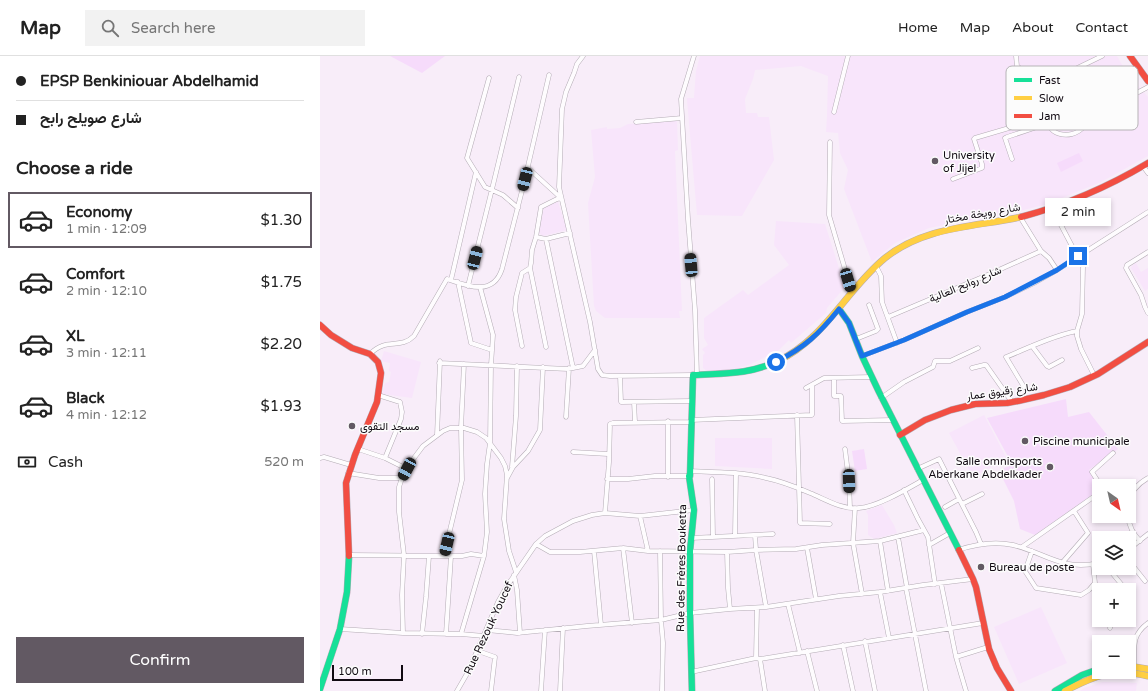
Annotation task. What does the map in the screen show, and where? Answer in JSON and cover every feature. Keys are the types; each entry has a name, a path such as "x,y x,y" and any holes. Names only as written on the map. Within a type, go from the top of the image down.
{"main road":[{"path":"1130,56 1137,66"},
{"path":"1138,67 1148,81"},
{"name":"شارع رويخة مختار","path":"695,375 742,373 759,369 800,349 812,339 884,258 918,238 934,232 1020,217 1052,208 1106,186 1145,164"},
{"path":"839,309 849,323 881,398 973,579 978,594 982,623 988,647 999,671 1011,691"},
{"path":"320,326 352,348 370,354 378,362 380,368 378,395 370,420 348,473 346,483 349,554 347,592 340,630 320,688"},
{"name":"شارع زقيوق عمار","path":"900,435 929,418 956,408 971,405 1012,402 1064,389 1118,362 1148,342"},
{"name":"Rue des Frères Bouketta","path":"692,691 690,551 694,510 690,473 692,401 695,375"},
{"path":"1136,669 1148,669"},
{"path":"1055,691 1082,675 1092,671"},
{"path":"1136,671 1148,676"},
{"path":"1066,691 1092,678"}],"street":[{"path":"583,56 577,64 566,92 562,109 559,187 587,306 598,369 602,375 620,376 695,375 695,317 681,99 694,56"},
{"path":"834,112 848,56"},
{"path":"1016,56 1017,66"},
{"path":"1081,66 1102,56"},
{"path":"370,354 376,348 385,344 403,343 409,341 414,336 447,279 468,286 480,287 491,285 501,274 528,168 548,75"},
{"path":"468,286 519,76"},
{"path":"488,78 467,158 485,187 503,196 518,208"},
{"path":"1138,93 1148,87"},
{"path":"636,122 682,118"},
{"path":"953,179 982,168 974,139 975,138 1006,129"},
{"path":"1012,159 1005,138 1026,130"},
{"path":"1052,130 1056,133 1072,134 1079,130"},
{"path":"830,142 829,215 852,293"},
{"path":"1145,164 1148,173"},
{"path":"528,168 561,198"},
{"path":"451,280 476,172"},
{"path":"546,347 530,268 532,250 536,237 541,207 561,198"},
{"path":"1052,208 1082,263 1082,314 1077,331 1078,340 1094,375"},
{"path":"862,356 897,343 1005,297 1057,270 1148,212"},
{"path":"1020,217 1041,251 1049,258 1057,270"},
{"path":"536,237 546,239 570,233"},
{"path":"546,239 571,368 566,417"},
{"name":"شارع روابح العالية","path":"888,317 1041,251"},
{"path":"1148,252 1127,265 1126,268 1141,295 1148,313"},
{"path":"876,266 881,276 882,302 897,343"},
{"path":"522,346 515,310 516,297 522,273 530,268"},
{"path":"458,282 471,344 492,350"},
{"path":"461,634 484,556 488,532 485,494 490,443 493,335 480,287"},
{"path":"856,339 878,329 869,305"},
{"path":"1024,387 1006,357 1070,332 1077,331"},
{"path":"1032,346 1049,367 1062,360"},
{"path":"881,398 904,382 933,367 934,361 950,361 978,348"},
{"path":"436,435 439,362 571,368 582,366 595,349"},
{"path":"444,556 462,480 461,428 464,364"},
{"path":"972,368 984,364 986,365 1012,402"},
{"path":"513,466 517,366"},
{"path":"506,481 513,466 528,451 540,430 543,367"},
{"path":"620,376 621,402 692,401"},
{"path":"806,388 824,378 872,377"},
{"path":"834,378 834,396 841,396 842,421 893,420"},
{"path":"605,513 609,425 613,423 812,415 812,385"},
{"path":"378,395 400,402 402,412 401,419 385,458"},
{"path":"634,402 635,422"},
{"path":"797,416 800,523 830,524"},
{"path":"668,421 668,477"},
{"path":"403,633 402,595 404,555 399,509 399,487 407,469 423,446 436,435 450,428 461,428 479,433 490,443 499,455 506,469 504,519 509,551 515,573 520,633"},
{"path":"358,449 385,458 407,469"},
{"path":"845,449 849,481 850,508"},
{"path":"572,452 608,454"},
{"path":"1096,479 1092,472 1113,453"},
{"path":"320,458 324,457 351,465"},
{"path":"917,468 939,458 981,544"},
{"path":"506,469 513,466"},
{"path":"348,473 379,478 402,478"},
{"path":"607,479 628,479 655,476 668,477 690,473 736,473 767,478 798,488 838,505 850,508 868,507 923,480"},
{"path":"735,536 736,473"},
{"path":"1136,489 1148,478"},
{"path":"712,479 713,537"},
{"path":"904,490 928,537 935,584"},
{"path":"962,504 982,494"},
{"path":"1022,547 1092,498"},
{"path":"945,507 959,499"},
{"path":"855,508 853,543 862,594"},
{"name":"Rue Rezouk Youcef","path":"457,691 478,651 498,602 515,573 536,544 545,536 573,521 592,515 605,513 640,516 694,510"},
{"path":"1062,563 1088,533 1074,511"},
{"path":"640,516 648,551"},
{"path":"1129,523 1131,529 1140,541"},
{"path":"536,544 550,552 580,552 623,548 648,551 727,552 796,549 880,541 924,530"},
{"path":"929,545 950,533"},
{"path":"755,534 756,550 766,607"},
{"path":"691,538 773,534"},
{"path":"1136,544 1148,534"},
{"path":"898,537 926,691"},
{"path":"880,541 888,591"},
{"path":"958,550 981,544 1006,543 1022,547 1062,563 1073,565 1092,564"},
{"path":"623,548 632,623"},
{"path":"808,548 816,600"},
{"path":"594,551 601,625"},
{"path":"660,551 661,620 663,643 662,691"},
{"path":"1032,551 1025,572 1036,588 1081,596 1095,583 1094,575"},
{"path":"727,552 730,609"},
{"path":"349,554 462,556 471,554 484,556"},
{"path":"422,634 429,556"},
{"path":"446,634 451,556"},
{"path":"1136,570 1145,581"},
{"path":"1114,575 1120,583"},
{"path":"486,630 520,633 661,620 690,613 766,607 973,579"},
{"path":"941,583 956,657 966,691"},
{"path":"880,592 889,638"},
{"path":"788,604 800,653"},
{"path":"757,608 758,659 765,691"},
{"path":"691,672 758,659 982,623"},
{"path":"1136,638 1139,631 1148,623"},
{"path":"560,691 563,628"},
{"path":"340,630 484,636"},
{"path":"541,691 544,630"},
{"path":"865,642 875,691"},
{"path":"843,645 853,691"},
{"path":"956,657 988,647"},
{"path":"478,651 495,657 492,691"},
{"path":"807,651 817,691"}],"shaded area":[{"path":"390,56 445,56 422,73"},
{"name":"University of Jijel","path":"700,56 1117,56 1123,66 1006,66 1006,130 1138,130 1138,86 1148,97 1148,156 1101,182 1047,204 1016,212 929,228 895,243 872,262 844,189 848,170 840,153 838,133 826,132 828,76 801,66 755,70 745,99 746,113 757,113 758,117 769,117 774,160 742,216 697,215 687,98 694,98 696,71"},
{"path":"677,121 678,150 675,151 682,311 679,311 680,318 605,318 596,311 594,306 588,203 595,177 591,130 607,127 607,129 620,128 628,124"},
{"path":"1079,153 1083,161 1061,172 1057,163"},
{"path":"558,202 567,230 543,236 539,233 544,207"},
{"path":"776,221 825,224 845,287 827,308 826,313 791,343 789,340 778,351 751,364 732,370 707,371 703,368 703,355 705,353 702,349 708,345 704,338 704,318 743,290 748,295 789,265 774,245"},
{"path":"1136,263 1141,272 1148,268 1148,289 1145,291 1131,268"},
{"path":"384,351 421,362 412,398 382,394 385,383 389,382 391,372 389,371 390,363 381,361"},
{"name":"Salle omnisports Aberkane Abdelkader","path":"1066,399 1068,417 1089,412 1118,449 1089,470 1095,479 1092,479 1092,495 1035,535 1020,529 1014,501 999,471 1012,464 987,418"},
{"path":"984,415 1008,461 996,467 994,465 973,477 949,433"},
{"path":"715,438 772,438 772,469 715,466"},
{"path":"864,449 867,469 855,471 852,451"},
{"path":"882,505 897,533 874,539 868,535 868,515 866,511"},
{"path":"1041,607 1067,663 1019,684 994,627"},
{"path":"1103,682 1137,683 1136,691 1080,691 1084,688"}],"traffic: fast":[{"path":"839,309 849,323 862,356 879,392 959,550"},
{"path":"692,691 690,551 694,510 689,476 693,375 746,371 767,366 778,361"},
{"path":"320,689 340,629 347,592 349,556"},
{"path":"1055,691 1082,675 1092,671"}],"traffic: slow":[{"path":"778,361 795,351 823,327 871,271 900,247 933,234 951,229 1021,217"},
{"path":"1136,667 1148,669"},
{"path":"1065,691 1105,674 1125,673 1148,676"}],"traffic: jam":[{"path":"1130,56 1137,66"},
{"path":"1138,67 1148,81"},
{"path":"1021,217 1070,201 1118,180 1148,163"},
{"path":"320,325 331,335 352,348 370,354 378,362 381,373 377,402 355,455 346,483 349,556"},
{"path":"900,435 925,420 951,410 975,404 1007,403 1018,401 1070,387 1098,374 1148,342"},
{"path":"959,550 976,587 989,649 997,668 1011,691"}],"place":[{"name":"University of Jijel","path":"935,161"},
{"name":"مسجد التقوى","path":"352,426"},
{"name":"Piscine municipale","path":"1025,441"},
{"name":"Salle omnisports Aberkane Abdelkader","path":"1050,467"},
{"name":"Bureau de poste","path":"981,567"}],"route":[{"path":"776,362 800,349 812,339 839,309 849,323 862,356 904,340 1005,297 1034,283 1078,256"}]}
